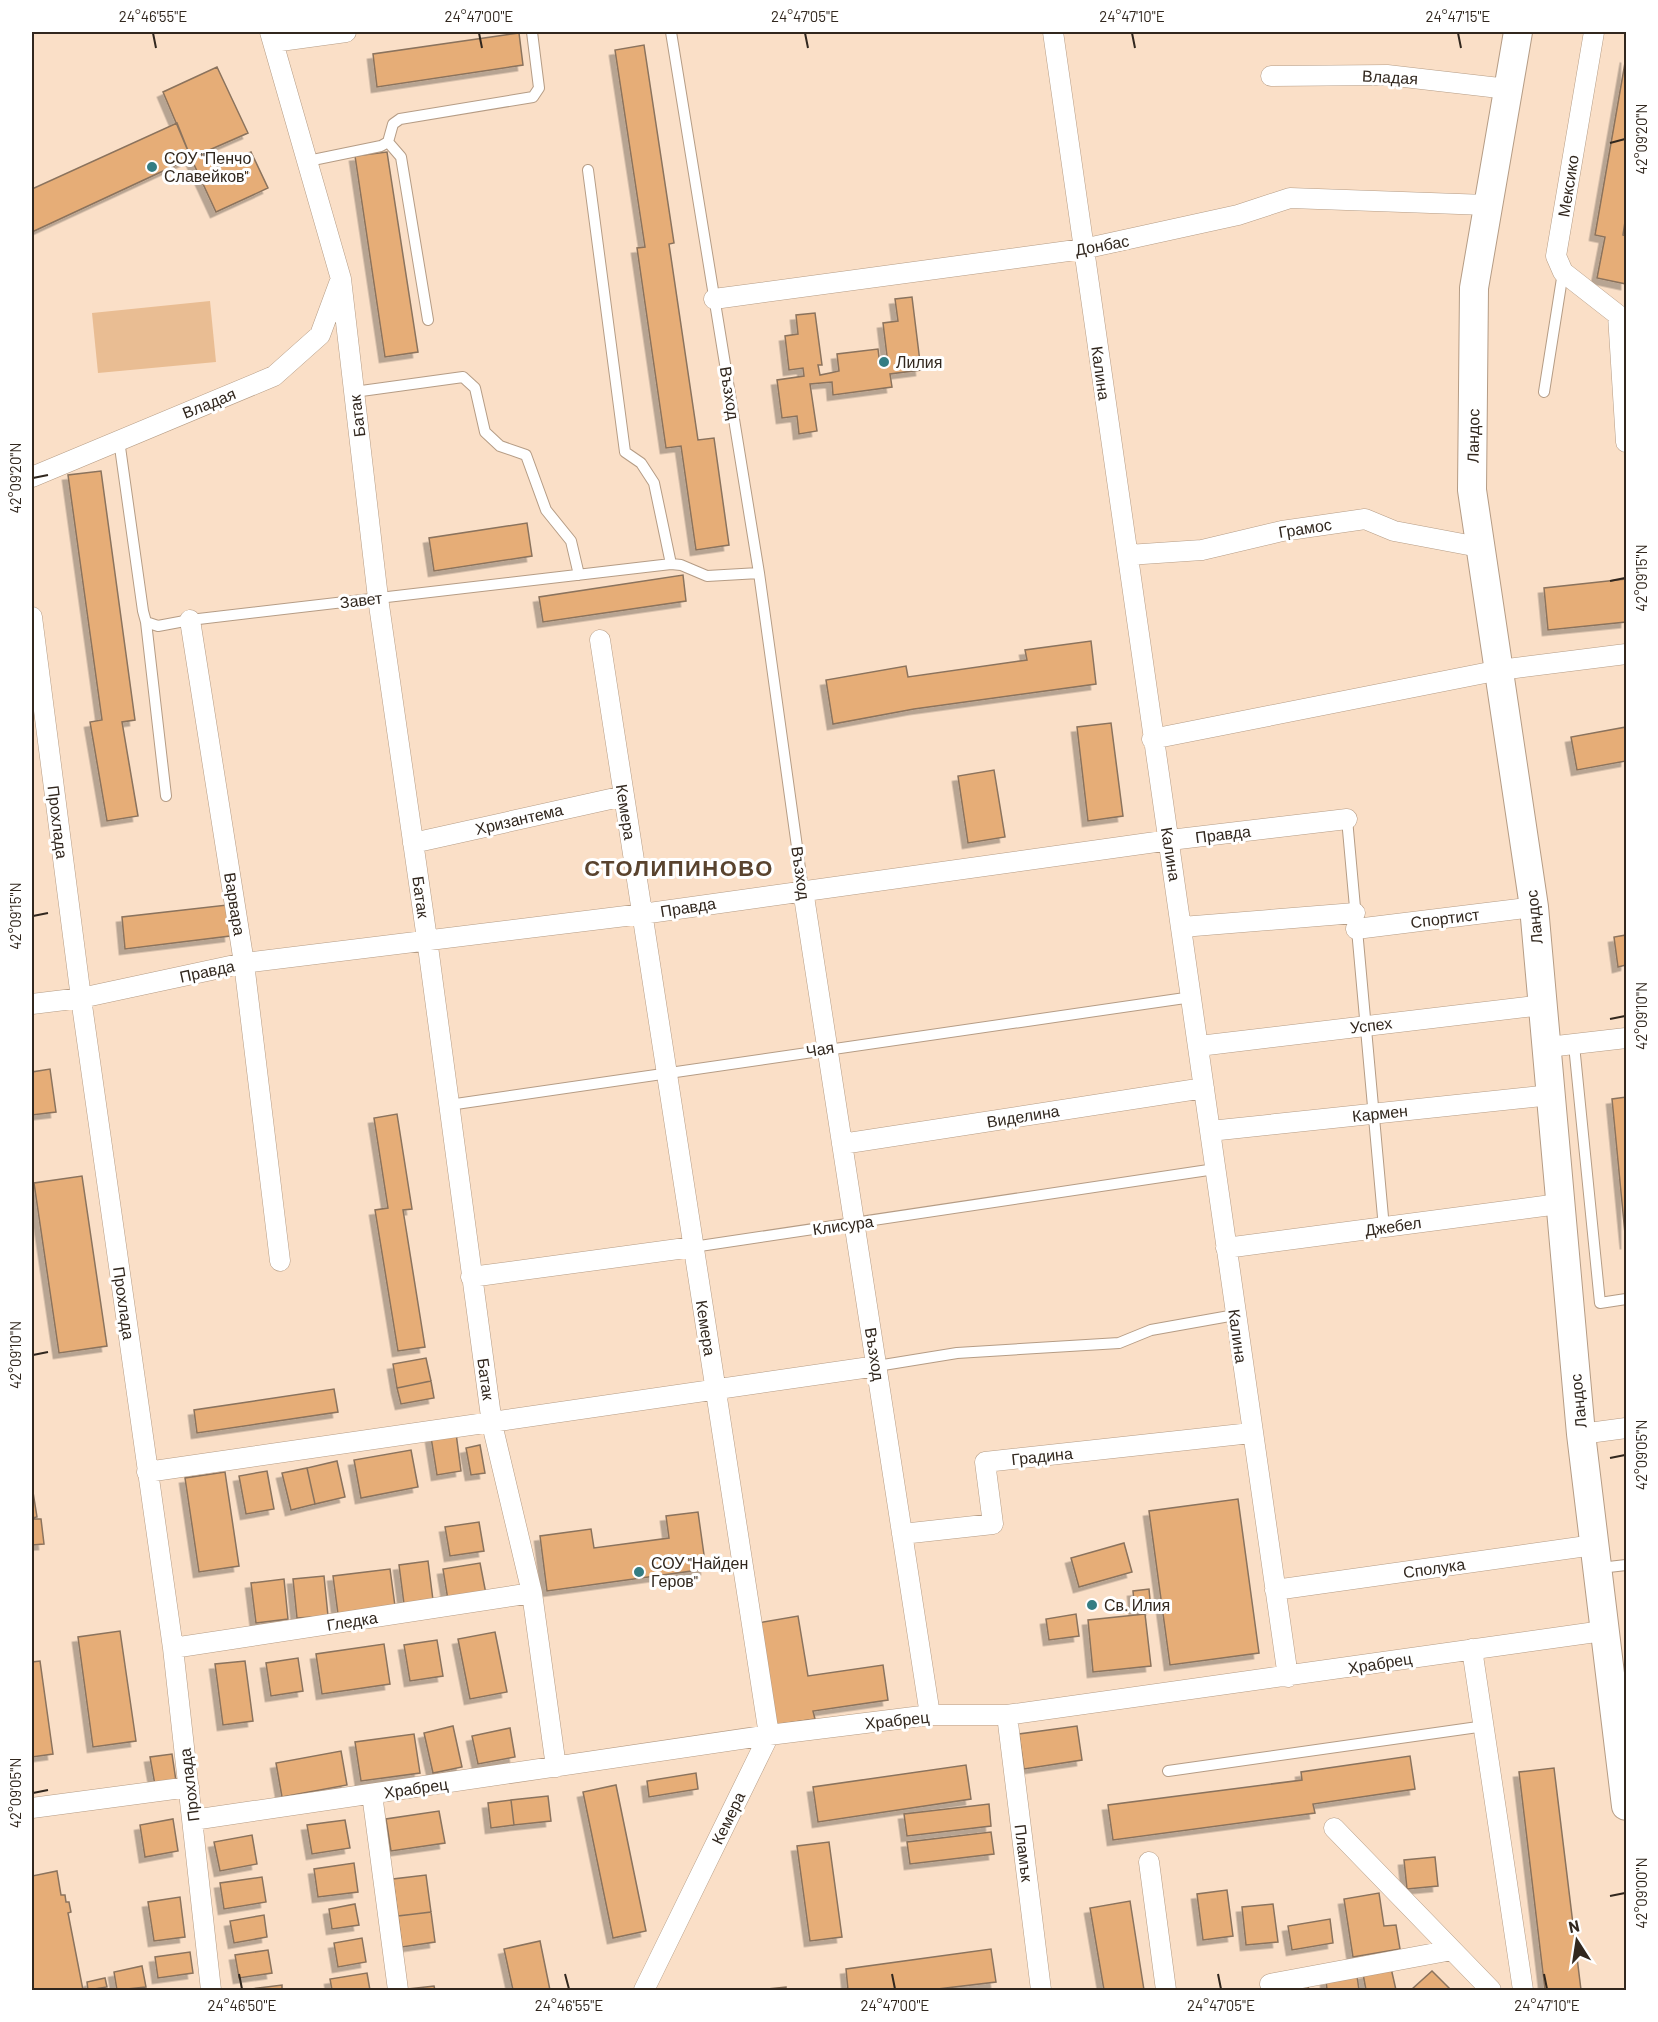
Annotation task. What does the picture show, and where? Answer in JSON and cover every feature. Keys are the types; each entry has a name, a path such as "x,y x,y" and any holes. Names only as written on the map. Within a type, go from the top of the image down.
{"street":[{"path":"272,37 346,32"},
{"name":"Калина","path":"1053,32 1152,739 1170,840 1251,1433 1288,1677"},
{"name":"Ландос","path":"1518,32 1474,288 1472,490 1534,907 1543,1005 1561,1046 1551,1095 1559,1204 1603,1631 1626,1802"},
{"name":"Мексико","path":"1563,272 1556,256 1594,32"},
{"name":"Батак","path":"272,37 341,279 378,598 414,843 492,1424 532,1593 556,1767"},
{"name":"Владая","path":"1271,76 1387,75 1508,89"},
{"name":"Донбас","path":"714,299 1083,249 1238,215 1290,198 1487,206"},
{"path":"1563,272 1618,315 1626,442"},
{"name":"Владая","path":"32,477 274,376 320,335 341,279"},
{"name":"Грамос","path":"1128,555 1202,550 1282,531 1365,519 1394,531 1479,547"},
{"name":"Прохлада","path":"32,617 81,998 173,1648 211,1990"},
{"name":"Варвара","path":"190,620 244,963 280,1261"},
{"name":"Кемера","path":"600,640 769,1735 644,1990"},
{"path":"1152,739 1500,670 1626,654"},
{"name":"Хризантема","path":"414,843 624,796"},
{"name":"Правда","path":"32,1004 81,998 244,963 642,914 1170,840 1347,819"},
{"name":"Възход","path":"803,890 930,1715"},
{"name":"Спортист","path":"1182,927 1355,921 1534,907"},
{"name":"Успех","path":"1199,1046 1543,1005"},
{"path":"1561,1046 1626,1038"},
{"name":"Виделина","path":"842,1144 1204,1088"},
{"name":"Кармен","path":"1210,1131 1551,1095"},
{"name":"Джебел","path":"1226,1248 1559,1204"},
{"name":"Клисура","path":"471,1277 693,1247"},
{"path":"147,1472 492,1424 876,1366"},
{"path":"1581,1434 1626,1428"},
{"name":"Градина","path":"902,1534 993,1524 985,1462 1251,1433"},
{"name":"Сполука","path":"1275,1590 1595,1557"},
{"name":"Гледка","path":"173,1648 532,1593"},
{"name":"Храбрец","path":"193,1820 769,1735 930,1715 1006,1715 1603,1631"},
{"path":"1472,1649 1522,1990"},
{"name":"Пламък","path":"1006,1715 1041,1990"},
{"path":"32,1808 189,1788"},
{"path":"372,1794 398,1990"},
{"path":"1334,1828 1491,1990"},
{"path":"1149,1862 1166,1990"},
{"path":"1270,1984 1452,1950"}],"lane":[{"path":"308,161 381,146 388,142 393,124 400,119 533,97 539,88 532,32"},
{"name":"Възход","path":"671,32 759,573 803,890"},
{"path":"388,142 401,157 428,320"},
{"path":"588,170 625,452 641,463 654,483 671,564"},
{"path":"1544,392 1563,272"},
{"path":"354,392 463,377 475,388 485,432 500,446 526,455 546,510 571,541 579,575"},
{"path":"119,440 146,622 166,796"},
{"name":"Завет","path":"146,622 158,626 190,620 671,564 681,565 707,576 759,573"},
{"path":"1347,819 1384,1228"},
{"name":"Чая","path":"449,1105 667,1074 827,1048 1192,997"},
{"path":"1561,1046 1600,1303 1626,1299"},
{"name":"Клисура","path":"693,1247 1215,1169"},
{"path":"876,1366 957,1353 1119,1343 1151,1330 1235,1315"},
{"path":"1595,1557 1626,1565"},
{"path":"1168,1771 1485,1726"}],"shaded area":[{"path":"210,301 216,362 98,373 92,313"}],"building":[{"path":"519,33 523,65 377,87 373,54"},
{"path":"644,45 674,243 669,244 698,440 714,438 729,545 696,550 681,446 666,448 637,248 645,247 615,50"},
{"path":"1626,57 1626,215 1623,235 1626,236 1626,284 1597,278 1605,237 1595,235"},
{"path":"217,67 248,133 191,158 163,92"},
{"name":"СОУ \"Пенчо Славейков\"","path":"177,123 191,158 32,232 32,189"},
{"path":"207,150 215,168 251,152 268,188 216,212 191,158"},
{"path":"387,152 418,352 385,357 355,156"},
{"path":"912,297 921,370 890,374 892,387 833,395 832,382 810,384 817,431 799,434 797,416 782,418 777,380 804,376 803,368 789,370 785,336 798,334 796,315 815,313 822,365 818,365 820,375 839,371 837,354 878,349 880,365 888,364 883,323 898,321 895,299"},
{"path":"101,471 135,720 122,722 138,816 107,821 90,722 102,720 68,475"},
{"path":"527,523 532,556 434,571 429,538"},
{"path":"683,575 686,601 543,622 539,597"},
{"path":"1626,579 1626,622 1548,630 1544,588"},
{"path":"1091,641 1096,684 914,709 833,724 826,680 906,666 908,677 1027,660 1025,650"},
{"path":"1111,723 1123,816 1088,821 1077,727"},
{"path":"1626,727 1626,761 1577,770 1571,737"},
{"path":"994,770 1005,837 968,843 958,776"},
{"path":"227,905 230,936 125,949 122,917"},
{"path":"1626,935 1626,965 1618,967 1614,937"},
{"path":"50,1069 56,1112 32,1115 32,1072"},
{"path":"1626,1097 1626,1244 1612,1099"},
{"path":"397,1114 412,1209 403,1210 425,1347 398,1351 375,1210 388,1208 374,1118"},
{"path":"82,1176 107,1346 59,1353 34,1183"},
{"path":"426,1358 431,1381 397,1388 393,1364"},
{"path":"431,1381 434,1398 401,1404 397,1388"},
{"path":"334,1389 338,1412 197,1433 194,1410"},
{"path":"456,1433 461,1471 437,1475 431,1437"},
{"path":"480,1445 485,1473 471,1475 466,1448"},
{"path":"411,1450 418,1487 361,1498 354,1460"},
{"path":"337,1461 345,1497 315,1504 307,1468"},
{"path":"307,1468 315,1504 291,1510 282,1473"},
{"path":"267,1471 274,1509 246,1514 239,1476"},
{"path":"225,1472 239,1566 199,1572 185,1478"},
{"path":"32,1493 37,1517 32,1518"},
{"path":"1238,1499 1259,1653 1170,1665 1149,1511"},
{"path":"698,1512 706,1569 547,1591 540,1536 591,1529 594,1548 669,1538 666,1516"},
{"path":"32,1519 41,1519 44,1544 32,1545"},
{"path":"479,1522 484,1551 450,1556 445,1527"},
{"path":"1124,1543 1132,1572 1079,1587 1071,1558"},
{"path":"428,1561 433,1600 404,1604 399,1565"},
{"path":"480,1563 486,1594 448,1600 443,1569"},
{"path":"390,1569 395,1606 338,1614 333,1576"},
{"path":"324,1576 328,1616 297,1618 293,1579"},
{"path":"284,1579 288,1619 256,1623 251,1583"},
{"path":"1149,1589 1151,1610 1135,1612 1133,1591"},
{"path":"1076,1614 1079,1636 1049,1640 1046,1619"},
{"path":"1145,1614 1151,1666 1093,1672 1088,1620"},
{"path":"798,1616 808,1676 883,1665 888,1700 813,1711 815,1719 774,1725 758,1623"},
{"path":"120,1631 136,1741 93,1747 78,1637"},
{"path":"495,1632 507,1692 470,1699 458,1639"},
{"path":"437,1640 443,1676 410,1681 404,1645"},
{"path":"384,1644 390,1684 322,1694 316,1654"},
{"path":"298,1658 303,1691 271,1696 266,1663"},
{"path":"40,1661 53,1754 32,1757 32,1662"},
{"path":"245,1661 253,1721 223,1725 215,1664"},
{"path":"453,1726 462,1767 433,1773 424,1733"},
{"path":"1077,1726 1082,1760 1024,1769 1019,1734"},
{"path":"510,1728 515,1757 478,1764 472,1736"},
{"path":"414,1734 420,1773 361,1781 355,1742"},
{"path":"341,1751 347,1785 282,1797 276,1763"},
{"path":"172,1754 176,1781 155,1785 150,1757"},
{"path":"1410,1756 1415,1789 1313,1804 1315,1813 1113,1840 1108,1805 1302,1780 1301,1772"},
{"path":"966,1765 971,1799 818,1822 813,1787"},
{"path":"1554,1768 1581,1990 1545,1990 1519,1772"},
{"path":"696,1773 698,1789 649,1797 647,1781"},
{"path":"616,1785 646,1931 613,1938 583,1792"},
{"path":"548,1796 551,1821 514,1825 511,1800"},
{"path":"511,1800 514,1825 491,1828 488,1803"},
{"path":"989,1804 991,1826 907,1836 904,1814"},
{"path":"439,1811 445,1843 391,1851 386,1819"},
{"path":"173,1819 178,1851 145,1857 140,1825"},
{"path":"345,1820 350,1848 312,1854 307,1825"},
{"path":"991,1832 994,1854 910,1864 907,1842"},
{"path":"252,1835 257,1864 220,1871 214,1842"},
{"path":"829,1842 842,1937 810,1941 797,1846"},
{"path":"1435,1857 1438,1886 1407,1889 1404,1860"},
{"path":"354,1863 358,1892 318,1897 314,1869"},
{"path":"57,1871 61,1895 65,1895 66,1902 69,1902 71,1912 68,1913 83,1990 32,1990 32,1876"},
{"path":"426,1875 431,1912 398,1916 393,1879"},
{"path":"262,1877 266,1902 224,1909 220,1883"},
{"path":"1227,1890 1233,1936 1203,1940 1197,1894"},
{"path":"1379,1893 1384,1926 1396,1925 1400,1949 1353,1957 1344,1899"},
{"path":"180,1897 185,1937 154,1941 148,1902"},
{"path":"1130,1901 1144,1990 1104,1990 1090,1908"},
{"path":"355,1904 359,1925 332,1929 329,1909"},
{"path":"1273,1904 1278,1942 1246,1945 1242,1907"},
{"path":"431,1912 435,1942 402,1947 398,1916"},
{"path":"264,1915 267,1937 234,1943 230,1921"},
{"path":"1330,1919 1333,1943 1292,1950 1288,1926"},
{"path":"362,1938 366,1962 338,1967 334,1943"},
{"path":"540,1941 550,1990 513,1990 504,1949"},
{"path":"991,1949 996,1982 929,1990 848,1990 846,1969"},
{"path":"268,1950 272,1973 239,1978 235,1955"},
{"path":"190,1952 193,1973 158,1978 155,1957"},
{"path":"142,1966 146,1987 117,1990 114,1972"},
{"path":"1391,1968 1396,1990 1366,1990 1363,1974"},
{"path":"1432,1971 1451,1990 1411,1990"},
{"path":"367,1973 370,1990 332,1990 330,1979"},
{"path":"1357,1976 1359,1990 1327,1990 1326,1980"},
{"path":"105,1978 107,1987 88,1990 87,1982"},
{"path":"1307,1983 1309,1990 1278,1990"},
{"path":"282,1985 282,1990 243,1990"},
{"path":"434,1986 435,1990 408,1990 408,1989"},
{"path":"786,1987 786,1990 758,1990"}],"place":[{"name":"СОУ \"Пенчо Славейков\"","path":"152,167"},
{"name":"Лилия","path":"884,362"},
{"name":"СОУ \"Найден Геров\"","path":"639,1572"},
{"name":"Св. Илия","path":"1092,1605"}],"district":[{"name":"СТОЛИПИНОВО","path":"679,868"}]}
